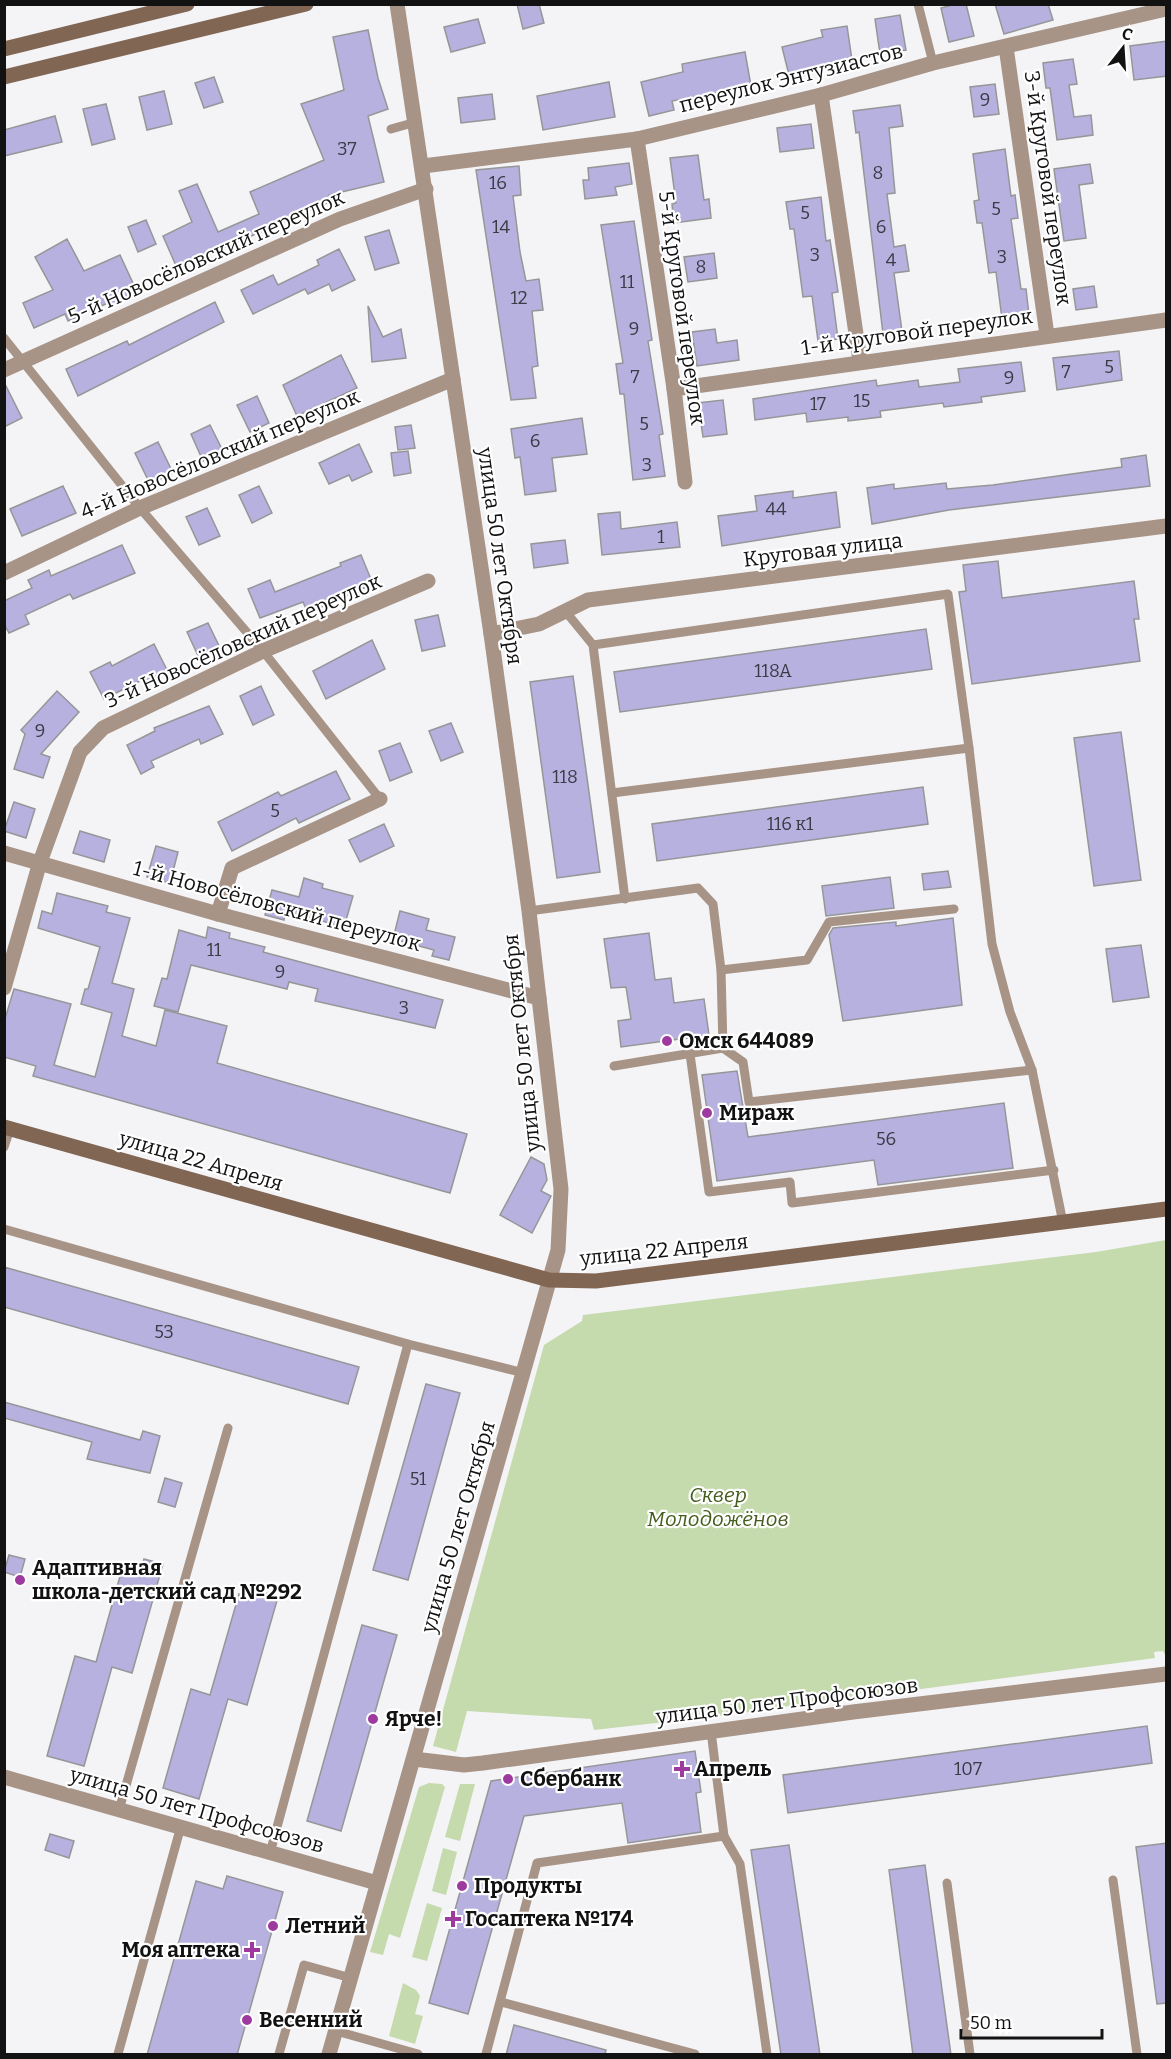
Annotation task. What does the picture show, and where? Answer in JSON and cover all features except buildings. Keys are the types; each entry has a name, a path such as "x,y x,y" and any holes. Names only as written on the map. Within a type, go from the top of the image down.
{"main road":[{"path":"4,49 187,4"},
{"path":"4,77 306,4"},
{"name":"улица 22 Апреля","path":"7,1128 549,1280 596,1281 1167,1209"}],"street":[{"name":"улица 50 лет Октября","path":"329,2055 558,1250 561,1189 529,911 491,634 423,166 397,4"},
{"name":"переулок Энтузиастов","path":"423,166 637,139 821,94 933,63 1167,9"},
{"name":"3-й Круговой переулок","path":"1006,47 1047,335"},
{"path":"821,94 860,361"},
{"name":"5-й Круговой переулок","path":"637,139 674,389 685,482"},
{"name":"5-й Новосёловский переулок","path":"4,370 340,219 426,189"},
{"name":"1-й Круговой переулок","path":"674,389 860,361 1167,320"},
{"name":"4-й Новосёловский переулок","path":"4,573 140,508 453,379"},
{"name":"Круговая улица","path":"491,634 539,624 588,600 1167,526"},
{"name":"3-й Новосёловский переулок","path":"4,987 40,862 80,752 103,728 263,651 428,581"},
{"path":"218,914 232,868 380,799"},
{"name":"1-й Новосёловский переулок","path":"4,853 218,914 538,998"},
{"name":"улица 50 лет Профсоюзов","path":"414,1760 464,1765 483,1763 711,1731 1167,1674"},
{"name":"улица 50 лет Профсоюзов","path":"4,1777 377,1883"}],"lane":[{"path":"918,4 933,63"},
{"path":"391,129 416,122"},
{"path":"4,338 140,508 263,651 380,799"},
{"path":"592,645 948,594 992,944 1010,1012 1032,1070 1063,1223"},
{"path":"566,612 592,645 624,899"},
{"path":"612,793 969,748"},
{"path":"529,911 698,888 713,904 721,970 723,1048"},
{"path":"721,970 807,960 829,922 954,909"},
{"path":"614,1066 723,1048 743,1062 749,1102 1032,1070"},
{"path":"690,1054 709,1192 790,1182 792,1203 1054,1170"},
{"path":"4,1147 7,1128"},
{"path":"4,1229 408,1344 524,1373"},
{"path":"270,1853 408,1344"},
{"path":"119,1810 228,1428"},
{"path":"711,1731 724,1836 740,1864 767,2055"},
{"path":"118,2055 181,1826"},
{"path":"486,2055 537,1863 724,1836"},
{"path":"1113,1880 1137,2055"},
{"path":"947,1884 970,2055"},
{"path":"279,2055 304,1965 351,1978"},
{"path":"501,2002 695,2055"},
{"path":"336,2031 418,2055"}],"green space":[{"name":"Сквер Молодожёнов","path":"1166,1240 1166,1657 1163,1651 1154,1652 1155,1658 868,1696 867,1692 854,1694 851,1698 848,1694 835,1696 837,1699 742,1713 745,1709 731,1711 727,1715 594,1730 591,1719 467,1711 456,1752 433,1746 544,1345 582,1321 583,1315 1096,1252"},
{"path":"429,1783 442,1784 445,1787 400,1938 389,1934 383,1955 370,1952 419,1787"},
{"path":"460,1784 475,1784 460,1841 445,1837"},
{"path":"443,1848 457,1852 446,1895 432,1891"},
{"path":"427,1903 442,1908 427,1961 412,1957"},
{"path":"403,1983 416,1990 420,1996 415,2014 423,2016 415,2044 389,2036"}],"place":[{"name":"Омск 644089","path":"667,1041"},
{"name":"Мираж","path":"707,1113"},
{"name":"Адаптивная школа-детский сад №292","path":"20,1580"},
{"name":"Ярче!","path":"373,1719"},
{"name":"Апрель","path":"682,1769"},
{"name":"Сбербанк","path":"508,1779"},
{"name":"Продукты","path":"462,1886"},
{"name":"Госаптека №174","path":"453,1919"},
{"name":"Летний","path":"273,1926"},
{"name":"Моя аптека","path":"252,1950"},
{"name":"Весенний","path":"247,2020"}]}
